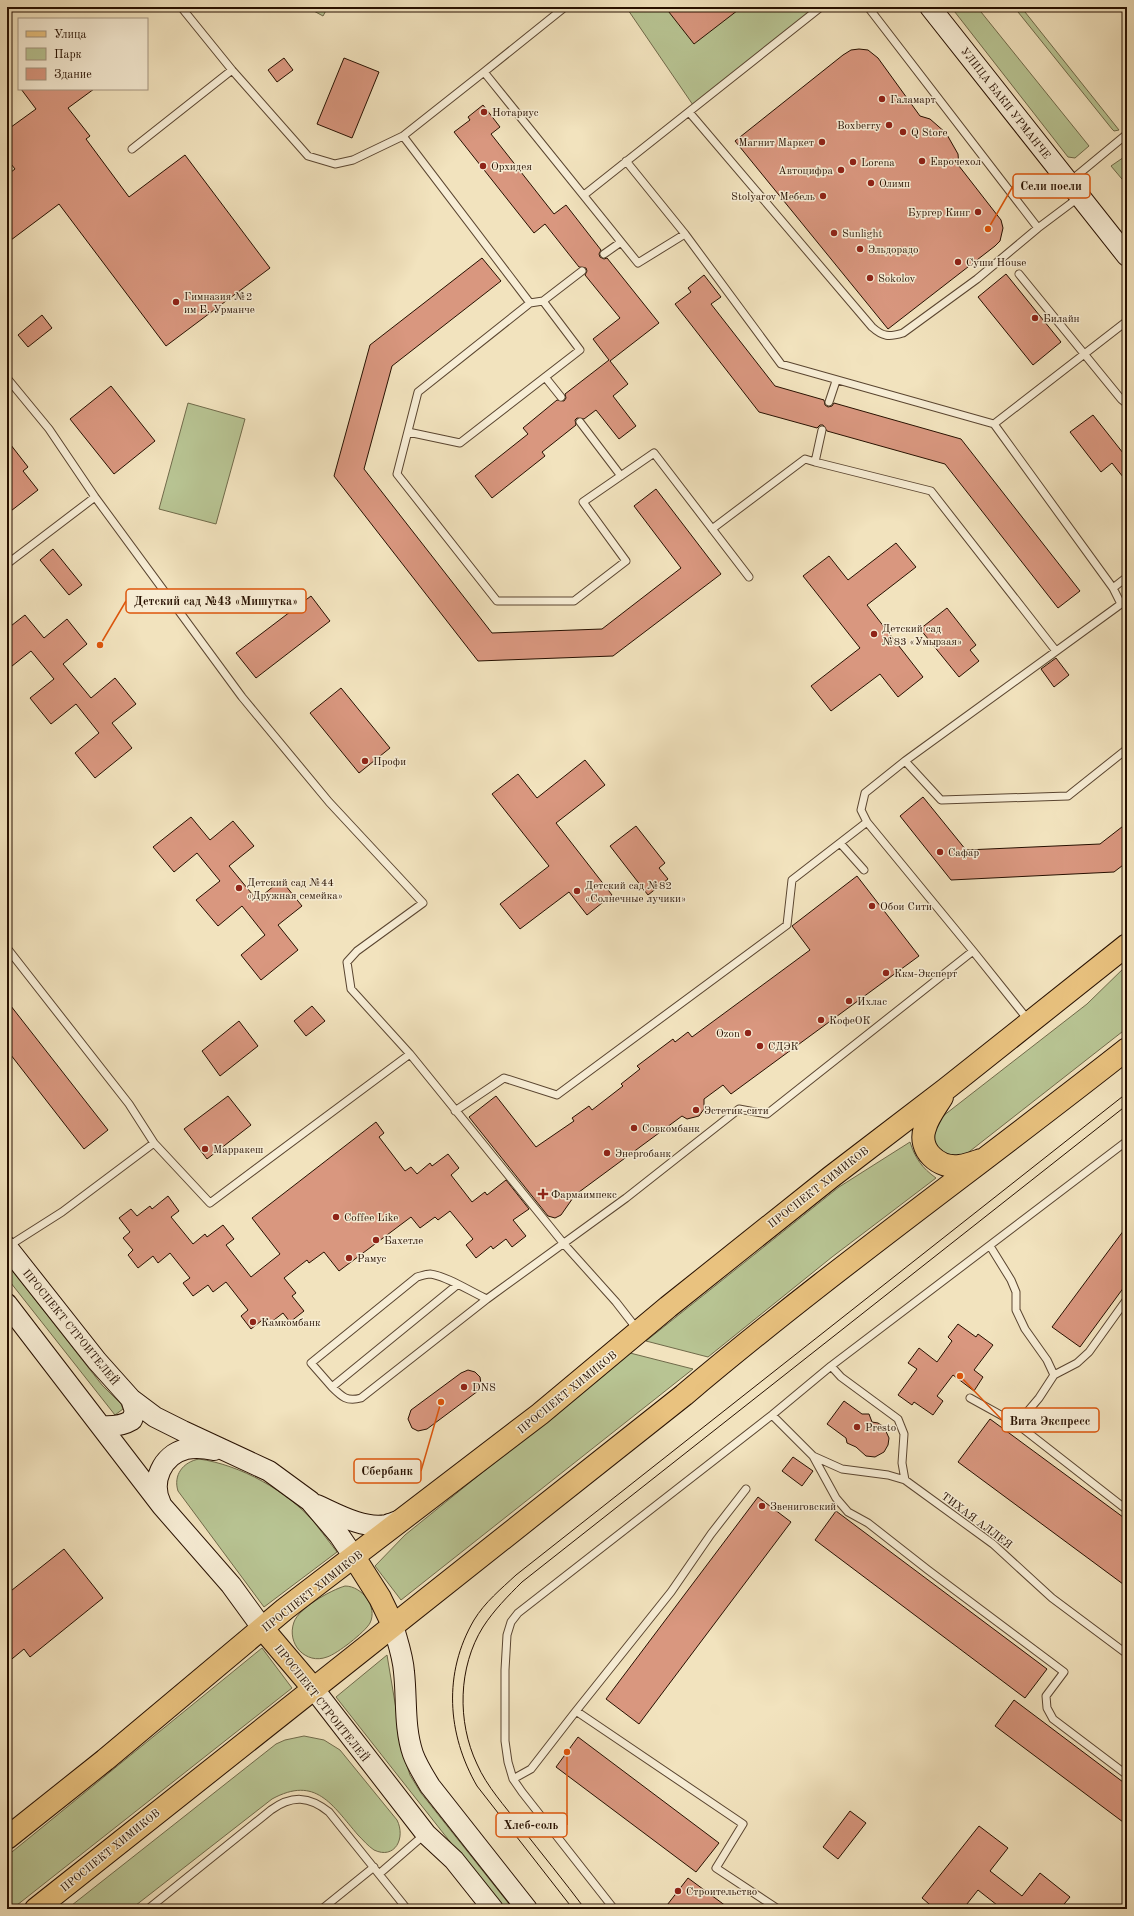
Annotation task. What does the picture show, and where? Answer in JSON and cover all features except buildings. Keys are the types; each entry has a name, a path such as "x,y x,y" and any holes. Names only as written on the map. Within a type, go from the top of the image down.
{"main road":[{"name":"УЛИЦА БАКИ УРМАНЧЕ","path":"930,7 1127,256"},
{"name":"ПРОСПЕКТ ХИМИКОВ","path":"7,1838 105,1760 285,1609 540,1414 668,1306 830,1176 946,1090 1127,945"},
{"name":"ПРОСПЕКТ ХИМИКОВ","path":"36,1909 684,1395 784,1312 988,1158 1127,1049"},
{"path":"946,1090 924,1128 923,1141 926,1150 934,1160 949,1165 960,1166 988,1158"},
{"name":"ПРОСПЕКТ СТРОИТЕЛЕЙ","path":"7,1247 97,1361 131,1398 155,1417 269,1471 310,1501 339,1535 380,1598 393,1625 404,1671 407,1725 412,1753 419,1768 430,1786 527,1909"},
{"name":"ПРОСПЕКТ СТРОИТЕЛЕЙ","path":"7,1304 162,1506 231,1585 263,1629 313,1688 426,1834 454,1860 494,1909"},
{"path":"101,1426 112,1427 124,1425 132,1420 135,1411 131,1398"},
{"path":"162,1506 157,1493 157,1479 163,1465 173,1455 187,1449 198,1448 228,1451"},
{"path":"310,1501 338,1515 357,1522 386,1525 401,1520"}],"lane":[{"path":"182,7 232,70 308,156 335,164 353,160 403,136 565,7"},
{"path":"584,195 821,7"},
{"path":"868,7 1038,228"},
{"path":"132,149 232,70"},
{"path":"484,72 638,263 685,234"},
{"path":"689,112 872,327 881,335 891,337 903,334 977,279 1038,228 1127,134"},
{"path":"403,136 530,303"},
{"path":"626,161 685,234 781,364 836,381 994,424 1113,588 1121,604 905,761 864,793 861,810 867,822 1030,1023"},
{"path":"604,254 621,242"},
{"path":"582,270 543,301 530,303 418,392 397,474 497,601 574,601 626,561 583,502 654,453 749,578"},
{"path":"1019,274 1120,399 1127,404"},
{"path":"408,432 460,443 580,350 543,301"},
{"path":"994,424 1127,321"},
{"path":"545,377 561,398"},
{"path":"7,378 49,429 95,497 242,697 329,802 423,903 357,951 347,962 351,990 410,1054 564,1244 616,1302 639,1332"},
{"path":"829,402 836,381"},
{"path":"580,422 621,476"},
{"path":"815,462 822,430"},
{"path":"712,529 805,460 931,491 1056,651"},
{"path":"7,564 95,497"},
{"path":"1113,588 1127,577"},
{"path":"905,761 941,800 1068,796 1127,749"},
{"path":"455,1111 504,1078 557,1095 787,925 792,880 867,822"},
{"path":"840,843 864,870"},
{"path":"7,948 129,1104 154,1143 210,1203 410,1054"},
{"path":"487,1299 442,1278 428,1274 418,1277 310,1363 343,1398 353,1400 361,1398 487,1299 626,1198 739,1109 767,1114 973,951"},
{"path":"614,1909 513,1779 508,1762 505,1741 507,1635 511,1622 518,1613 555,1583 772,1415 831,1366 1127,1141"},
{"path":"7,1247 62,1212 154,1143"},
{"path":"990,1246 1011,1280 1016,1292 1016,1310 1025,1329 1047,1360 1054,1375"},
{"path":"332,1387 457,1285"},
{"path":"1017,1424 1039,1398 1054,1375 1077,1363 1090,1352 1127,1299"},
{"path":"831,1366 841,1377 898,1419 904,1434 902,1463 905,1480"},
{"path":"970,1398 1017,1424 1127,1510"},
{"path":"772,1415 813,1456 828,1486 848,1512 868,1523 1064,1672 1046,1696 1047,1708 1053,1719 1127,1775"},
{"name":"ТИХАЯ АЛЛЕЯ","path":"813,1456 842,1469 888,1475 905,1480 994,1544 1052,1598 1127,1654"},
{"path":"513,1779 531,1769 671,1592 711,1534 746,1489"},
{"path":"576,1711 742,1824 716,1868 778,1909"},
{"path":"148,1909 271,1810 282,1802 293,1800 314,1802 329,1812 407,1909"},
{"path":"379,1874 426,1834"},
{"path":"322,1909 374,1867"}],"green space":[{"path":"314,7 328,7 323,16 312,10"},
{"path":"626,7 817,7 693,105"},
{"path":"951,7 977,7 1089,146 1075,158 1068,157"},
{"path":"1014,7 1021,7 1119,130 1114,131 1112,129"},
{"path":"1127,155 1127,185 1111,166"},
{"path":"188,403 245,419 216,524 159,509"},
{"path":"1127,965 1127,1028 965,1155 956,1156 948,1154 935,1145 933,1128 943,1116 1087,1004"},
{"path":"910,1142 914,1153 920,1162 936,1178 832,1257 708,1357 646,1341 839,1187"},
{"path":"7,1264 102,1385 121,1404 123,1409 115,1415 7,1278"},
{"path":"630,1353 693,1369 401,1600 375,1566 405,1535"},
{"path":"199,1459 215,1462 247,1473 277,1490 291,1500 314,1522 337,1552 264,1607 178,1491 177,1480 181,1470 188,1463"},
{"path":"345,1586 357,1590 367,1598 372,1610 370,1623 357,1637 332,1655 319,1659 305,1655 295,1645 292,1630 294,1622 302,1611 316,1600"},
{"path":"262,1648 292,1688 12,1909 7,1909 7,1856"},
{"path":"387,1655 404,1757 410,1775 421,1793 513,1909 503,1909 336,1697"},
{"path":"304,1736 324,1740 340,1750 397,1820 400,1834 397,1846 393,1850 381,1852 374,1850 358,1835 340,1813 322,1797 312,1792 300,1790 287,1792 272,1799 131,1909 67,1909 276,1744 285,1740"}],"tram line":[{"path":"573,1909 477,1786 467,1766 460,1746 455,1725 453,1682 457,1661 464,1640 478,1613 516,1575 1127,1093"},
{"path":"585,1909 502,1804 481,1772 470,1748 464,1713 463,1695 465,1677 469,1659 475,1643 487,1621 496,1609 522,1582 1127,1105"}],"place":[{"name":"Галамарт","path":"882,99"},
{"name":"Нотариус","path":"484,112"},
{"name":"Boxberry","path":"889,125"},
{"name":"Q Store","path":"903,132"},
{"name":"Магнит Маркет","path":"822,142"},
{"name":"Еврочехол","path":"922,161"},
{"name":"Lorena","path":"853,162"},
{"name":"Орхидея","path":"483,166"},
{"name":"Автоцифра","path":"841,170"},
{"name":"Олимп","path":"871,183"},
{"name":"Stolyarov Мебель","path":"823,196"},
{"name":"Бургер Кинг","path":"978,212"},
{"name":"Сели поели","path":"988,229"},
{"name":"Sunlight","path":"834,233"},
{"name":"Эльдорадо","path":"860,249"},
{"name":"Суши House","path":"958,262"},
{"name":"Sokolov","path":"870,278"},
{"name":"Гимназия №2 им Б. Урманче","path":"176,302"},
{"name":"Билайн","path":"1035,318"},
{"name":"Детский сад №83 «Умырзая»","path":"874,634"},
{"name":"Детский сад №43 «Мишутка»","path":"100,645"},
{"name":"Профи","path":"365,761"},
{"name":"Сафар","path":"940,852"},
{"name":"Детский сад №44 «Дружная семейка»","path":"239,888"},
{"name":"Детский сад №82 «Солнечные лучики»","path":"577,891"},
{"name":"Обои Сити","path":"872,906"},
{"name":"Ккм-Эксперт","path":"886,973"},
{"name":"Ихлас","path":"849,1001"},
{"name":"КофеОК","path":"821,1020"},
{"name":"Ozon","path":"748,1033"},
{"name":"СДЭК","path":"760,1046"},
{"name":"Эстетик-сити","path":"696,1110"},
{"name":"Совкомбанк","path":"634,1128"},
{"name":"Марракеш","path":"205,1149"},
{"name":"Энергобанк","path":"607,1153"},
{"name":"Фармаимпекс","path":"543,1194"},
{"name":"Coffee Like","path":"336,1217"},
{"name":"Бахетле","path":"376,1240"},
{"name":"Рамус","path":"349,1258"},
{"name":"Камкомбанк","path":"253,1322"},
{"name":"Вита Экспресс","path":"960,1376"},
{"name":"DNS","path":"464,1387"},
{"name":"Сбербанк","path":"441,1402"},
{"name":"Presto","path":"857,1427"},
{"name":"Звениговский","path":"762,1506"},
{"name":"Хлеб-соль","path":"567,1752"},
{"name":"Строительство","path":"678,1891"}]}
